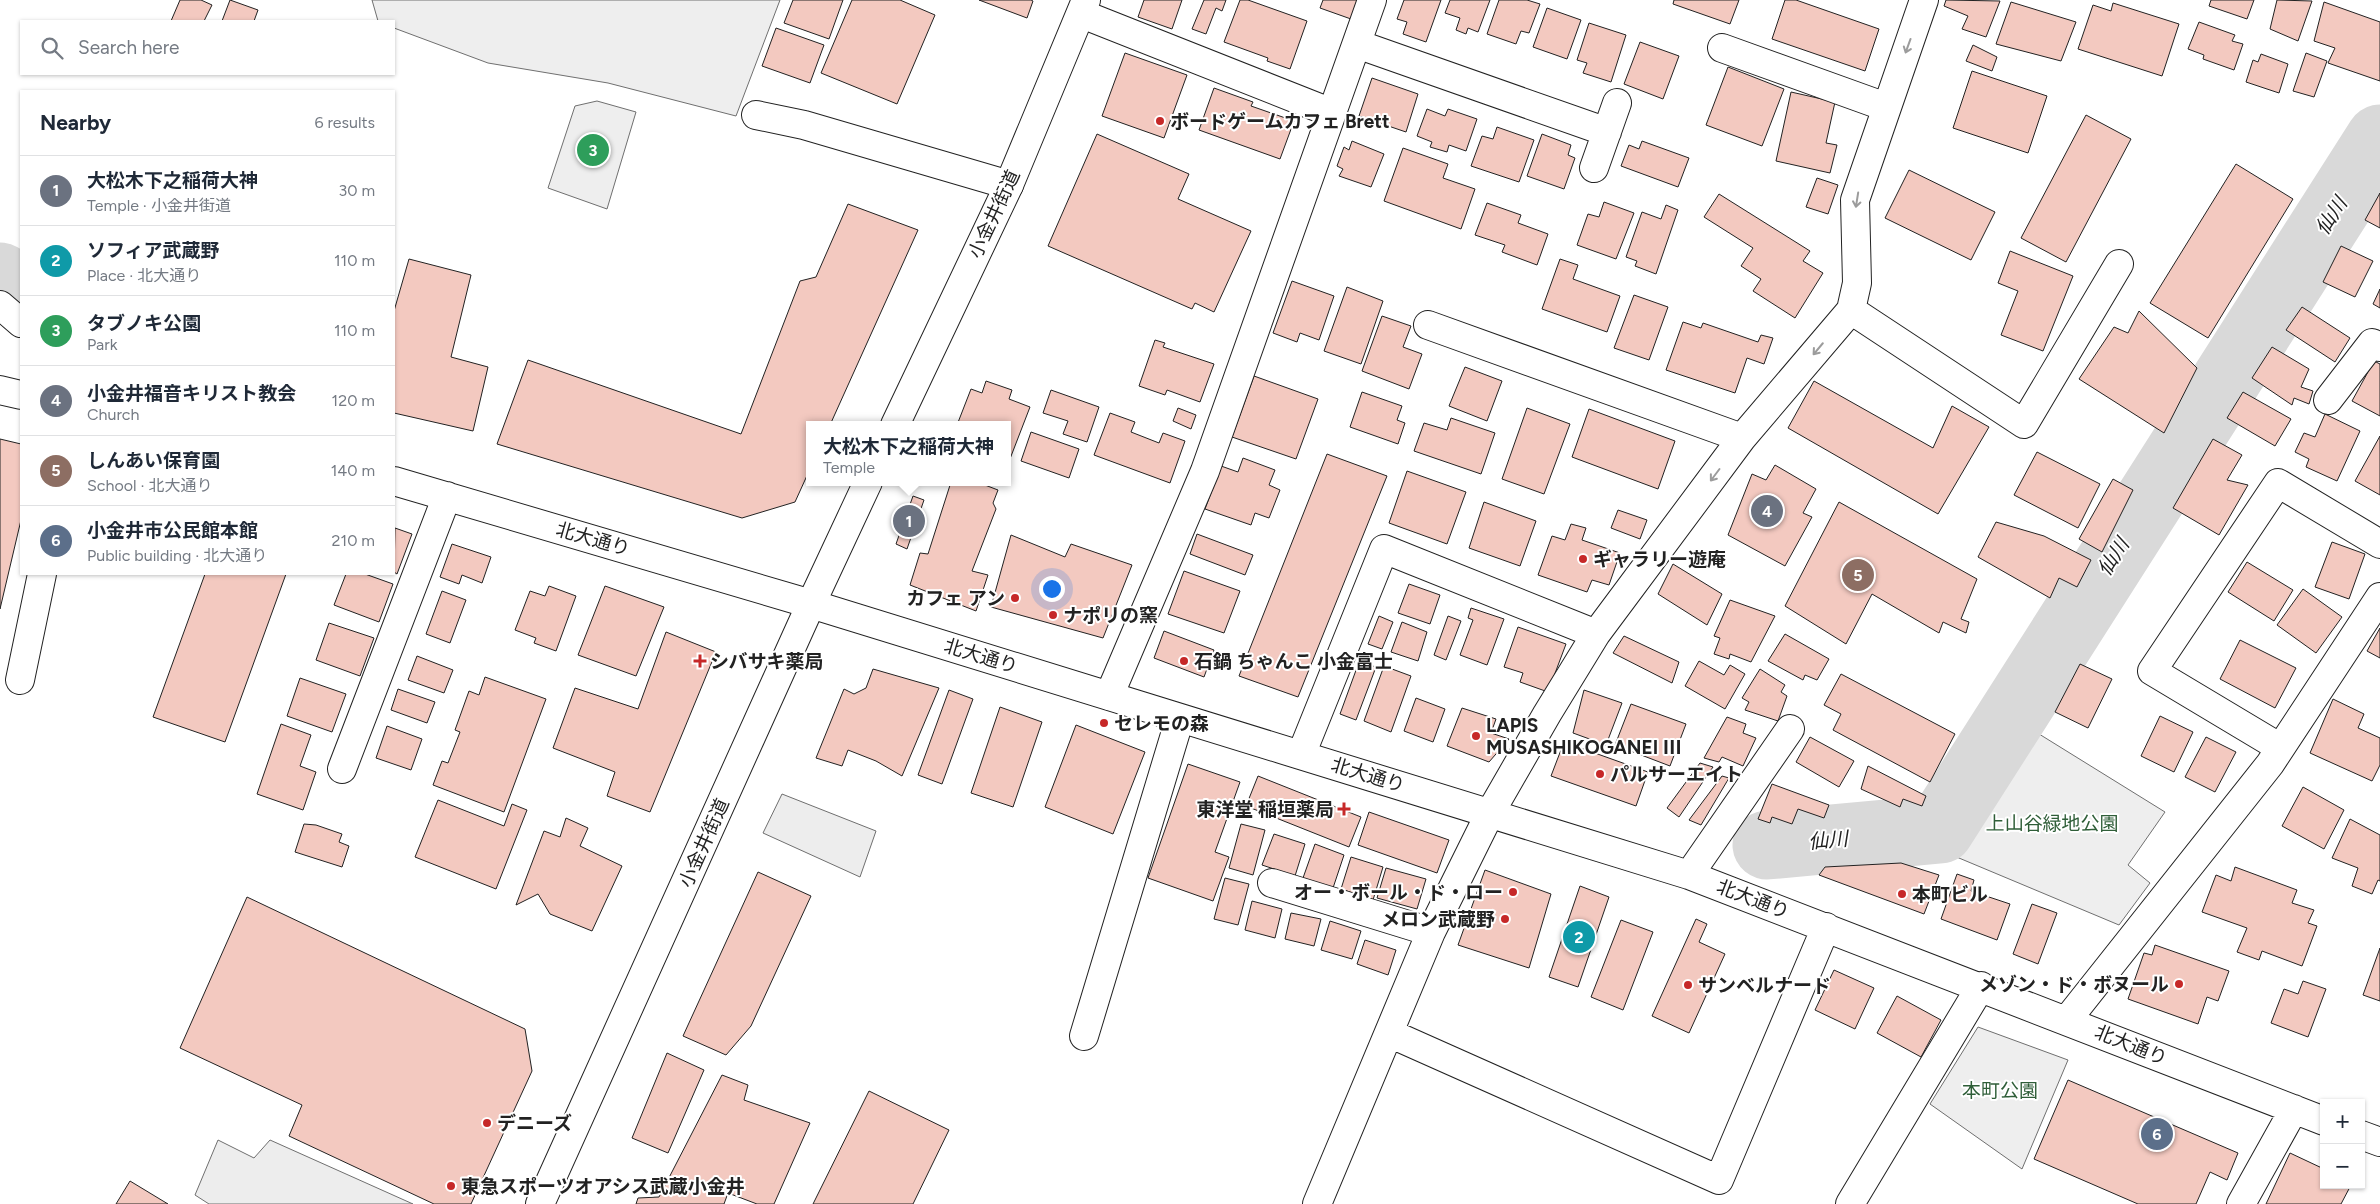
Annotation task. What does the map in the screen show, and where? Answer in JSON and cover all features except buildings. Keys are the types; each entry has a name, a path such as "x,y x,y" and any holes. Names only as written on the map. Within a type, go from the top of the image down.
{"street":[{"path":"1109,696 1205,471 1372,0"},
{"path":"1317,1204 1431,932 1490,814 1547,714 1596,634 1742,438 1851,310 1856,283 1855,200 1924,0"},
{"path":"1084,7 1332,113"},
{"name":"小金井街道","path":"897,421 1009,185 1084,7"},
{"path":"1357,44 1606,132"},
{"path":"1722,48 1886,107"},
{"path":"1594,168 1616,103"},
{"path":"756,114 804,125 1009,185"},
{"path":"1851,310 2024,424 2119,264"},
{"path":"0,305 20,322"},
{"path":"1428,325 1742,438"},
{"path":"2328,400 2372,343 2380,347"},
{"path":"0,390 20,395"},
{"name":"北大通り","path":"395,481 811,604 1689,875 1981,986 2320,1119"},
{"path":"2279,747 2152,671 2278,482 2380,544"},
{"name":"小金井街道","path":"540,1204 866,486"},
{"path":"342,769 447,496"},
{"path":"1301,755 1384,549 1596,634"},
{"path":"20,680 42,575"},
{"path":"2068,1020 2270,764 2279,747 2380,597"},
{"path":"1084,1036 1180,718"},
{"path":"1689,875 1790,729"},
{"path":"1272,883 1431,932"},
{"path":"1389,1034 1719,1180 1826,927"},
{"path":"1850,1204 1981,986"},
{"path":"2241,1204 2294,1109"},
{"path":"2365,1136 2380,1142"}],"green space":[{"path":"372,0 780,0 736,116 608,83 488,63 395,28 395,20 378,20"},
{"path":"597,101 636,112 607,209 548,188 575,106"},
{"name":"上山谷緑地公園","path":"2031,729 2165,812 2128,865 2150,883 2119,925 1947,853"},
{"name":"本町公園","path":"1978,1027 2068,1060 2022,1169 1930,1104"}],"shaded area":[{"path":"782,794 876,831 860,877 763,833"},
{"path":"218,1140 254,1158 270,1140 413,1204 209,1204 195,1195"}],"waterway":[{"name":"仙川","path":"1767,845 1940,829 2380,139"},
{"name":"仙川","path":"0,277 20,288"}],"place":[{"name":"ボードゲームカフェ Brett","path":"1160,121"},
{"name":"タブノキ公園","path":"593,150"},
{"name":"小金井福音キリスト教会","path":"1767,511"},
{"name":"大松木下之稲荷大神","path":"909,521"},
{"name":"ギャラリー遊庵","path":"1583,559"},
{"name":"しんあい保育園","path":"1858,575"},
{"name":"カフェ アン","path":"1015,598"},
{"name":"ナポリの窯","path":"1053,615"},
{"name":"シバサキ薬局","path":"700,661"},
{"name":"石鍋 ちゃんこ 小金富士","path":"1184,661"},
{"name":"セレモの森","path":"1104,723"},
{"name":"LAPIS MUSASHIKOGANEI Ⅲ","path":"1476,736"},
{"name":"パルサーエイト","path":"1600,774"},
{"name":"東洋堂 稲垣薬局","path":"1344,809"},
{"name":"オー・ボール・ド・ロー","path":"1513,892"},
{"name":"本町ビル","path":"1902,894"},
{"name":"メロン武蔵野","path":"1505,919"},
{"name":"ソフィア武蔵野","path":"1579,937"},
{"name":"メゾン・ド・ボヌール","path":"2179,984"},
{"name":"サンベルナード","path":"1688,985"},
{"name":"デニーズ","path":"487,1123"},
{"name":"小金井市公民館本館","path":"2157,1134"},
{"name":"東急スポーツオアシス武蔵小金井","path":"451,1186"}]}
